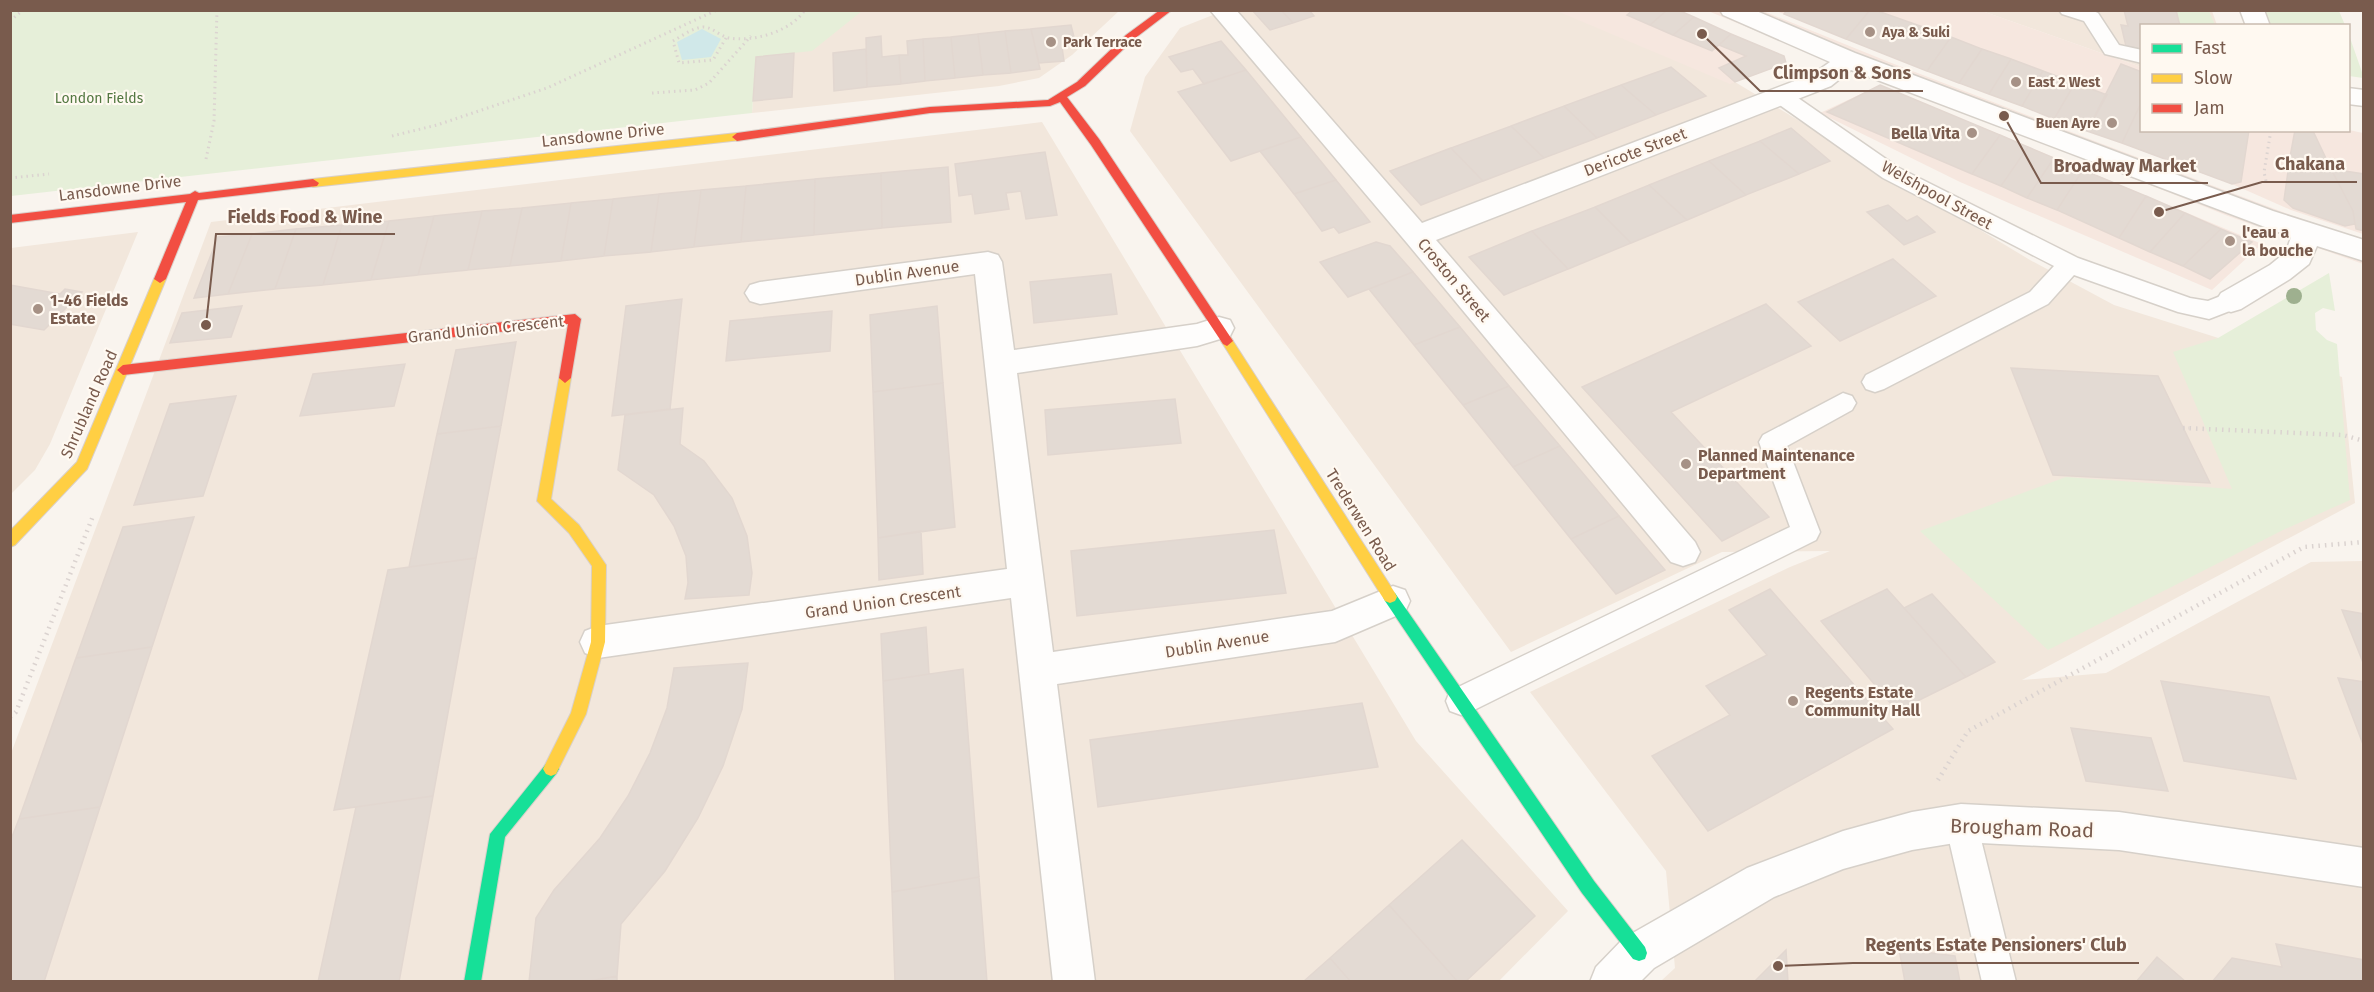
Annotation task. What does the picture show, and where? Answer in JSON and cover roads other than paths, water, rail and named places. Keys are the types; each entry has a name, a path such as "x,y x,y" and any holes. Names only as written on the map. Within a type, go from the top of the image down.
{"street":[{"name":"Lansdowne Drive","path":"10,219 195,195 732,138 930,110 1032,105 1063,99 1125,41 1167,10"},
{"name":"Croston Street","path":"1222,10 1417,236 1683,552"},
{"path":"1732,10 1846,59 2263,218 2363,251 2364,277"},
{"name":"Dericote Street","path":"1417,236 1822,80 1838,70 1846,59"},
{"name":"Trederwen Road","path":"1063,99 1095,142 1219,328 1461,701 1588,887 1639,953"},
{"name":"Shrubland Road","path":"10,541 82,465 195,195"},
{"name":"Welshpool Street","path":"2231,301 2280,272 2299,257 2307,233"},
{"name":"Dublin Avenue","path":"760,293 988,262 1074,981"},
{"name":"Grand Union Crescent","path":"123,369 575,319 544,501 574,529 599,565 598,642 578,714 551,771 498,834 472,981"},
{"path":"1000,364 1197,335 1219,328"},
{"name":"Grand Union Crescent","path":"598,642 1026,581"},
{"name":"Dublin Avenue","path":"1037,671 1335,626 1394,601"},
{"name":"Brougham Road","path":"1611,981 1639,953 1761,882 1843,850 1912,831 1961,823 2119,831 2364,868"}],"lane":[{"path":"2069,10 2091,17 2112,50 2140,57"},
{"name":"Welshpool Street","path":"1781,96 1892,173 2070,264 2187,306 2209,310 2231,301"},
{"path":"1875,382 2039,298 2070,264"},
{"path":"1461,701 1806,532 1772,442 1843,403"},
{"path":"1961,823 1999,981"}],"water":[{"path":"702,29 721,39 711,57 682,60 677,42"}],"place":[{"name":"Aya & Suki","path":"1870,32"},
{"name":"Climpson & Sons","path":"1702,34"},
{"name":"Park Terrace","path":"1051,42"},
{"name":"East 2 West","path":"2016,82"},
{"name":"Broadway Market","path":"2004,116"},
{"name":"Buen Ayre","path":"2112,123"},
{"name":"Bella Vita","path":"1972,133"},
{"name":"Chakana","path":"2159,212"},
{"name":"l'eau a la bouche","path":"2230,241"},
{"name":"1-46 Fields Estate","path":"38,309"},
{"name":"Fields Food & Wine","path":"206,325"},
{"name":"Planned Maintenance Department","path":"1686,464"},
{"name":"Regents Estate Community Hall","path":"1793,701"},
{"name":"Regents Estate Pensioners' Club","path":"1778,966"}],"park label":[{"name":"London Fields","path":"99,98"}]}
